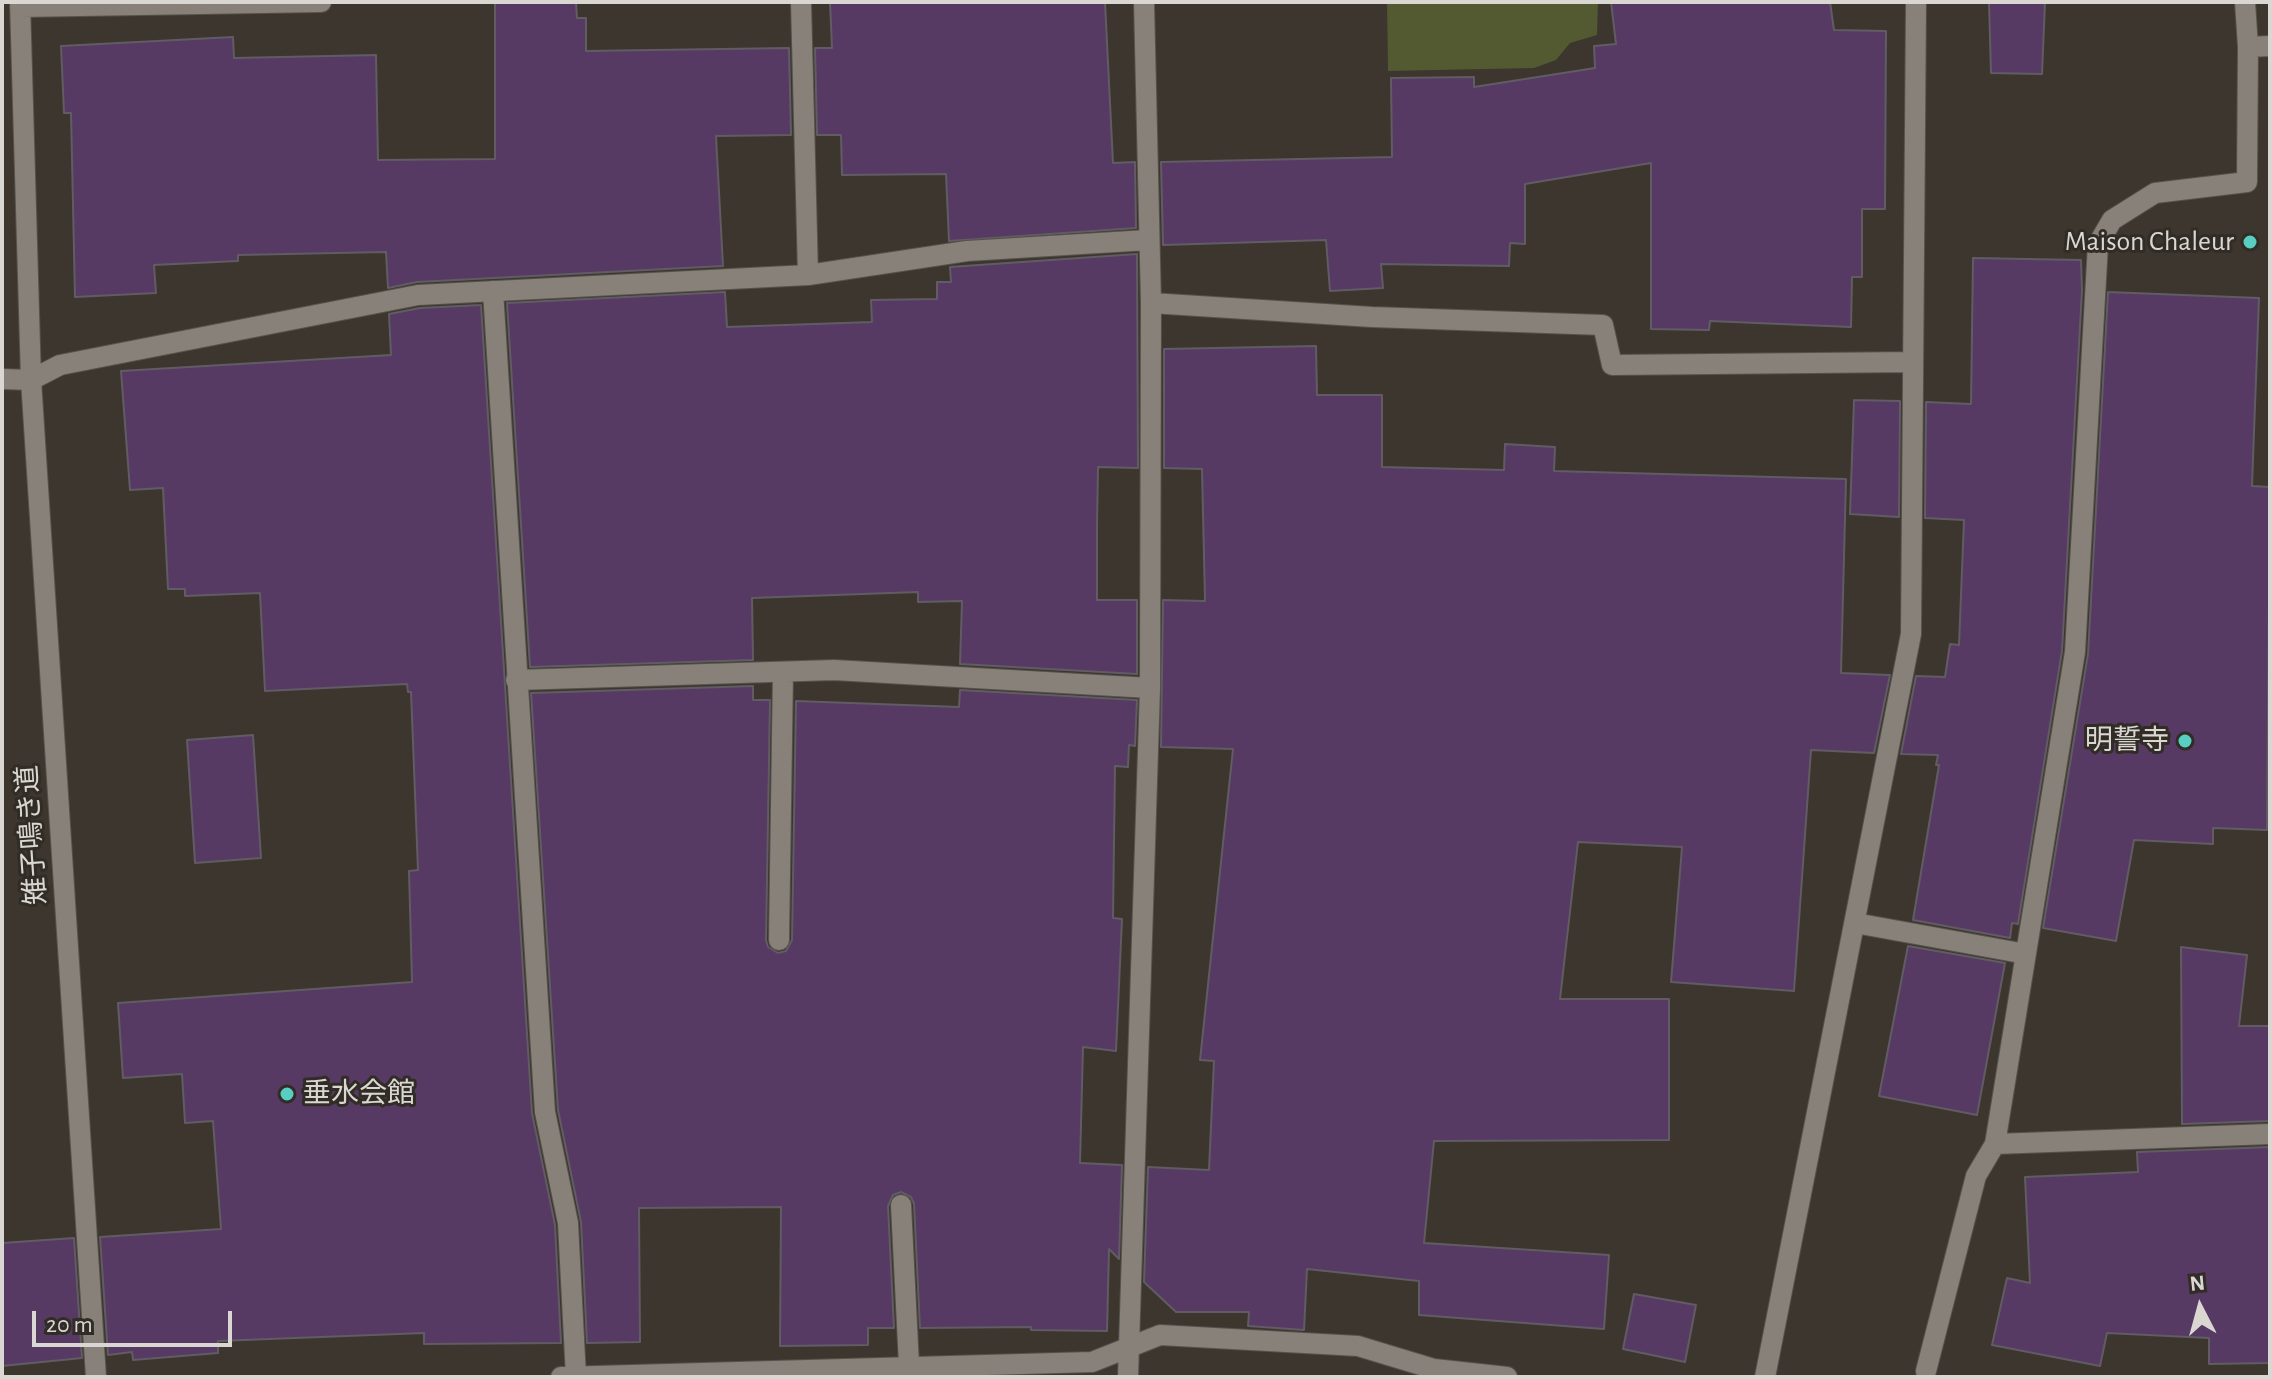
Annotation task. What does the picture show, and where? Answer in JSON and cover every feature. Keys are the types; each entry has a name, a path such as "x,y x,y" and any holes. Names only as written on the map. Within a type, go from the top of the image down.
{"street":[{"path":"20,5 321,2"},
{"path":"801,2 808,275"},
{"path":"1128,1377 1150,688 1151,303 1144,2"},
{"path":"1765,1377 1911,634 1916,2"},
{"path":"1926,1371 1976,1176 1995,1144 2075,652 2098,244 2112,220 2155,193 2247,182 2248,47 2245,2"},
{"name":"雉子鳴き道","path":"20,5 31,380 96,1377"},
{"path":"2248,47 2270,46"},
{"path":"2,379 31,380 60,365 418,295 808,275 967,251 1148,240"},
{"path":"493,291 545,1112 568,1223 576,1376"},
{"path":"1151,303 1372,317 1603,325 1612,365 1912,362"},
{"path":"516,680 834,670 1150,688"},
{"path":"779,940 783,672"},
{"path":"1855,923 2026,954"},
{"path":"1995,1144 2270,1134"},
{"path":"901,1205 909,1365"},
{"path":"561,1377 1092,1362 1160,1335 1358,1346 1434,1369 1507,1377"}],"green space":[{"path":"1387,2 1598,2 1597,35 1570,43 1556,60 1534,68 1388,71"}],"building":[{"path":"495,2 576,2 577,18 586,18 586,51 789,48 791,135 716,136 723,266 417,282 388,288 386,252 238,255 238,261 154,265 156,293 75,297 71,113 64,113 61,46 233,37 234,58 376,55 378,160 495,159"},
{"path":"830,2 1105,2 1113,163 1135,162 1136,228 949,241 946,174 842,175 841,135 817,135 815,48 832,48"},
{"path":"1611,2 1830,2 1834,30 1886,31 1885,209 1862,209 1862,277 1852,277 1851,327 1710,321 1709,330 1651,329 1651,163 1525,184 1525,244 1510,243 1509,266 1381,264 1383,288 1330,291 1326,240 1163,245 1161,162 1392,157 1391,78 1474,77 1474,87 1595,68 1594,46 1616,44"},
{"path":"1989,2 2045,2 2042,74 1991,73"},
{"path":"1137,254 1138,468 1098,467 1097,600 1137,600 1137,674 960,664 962,601 918,602 918,592 752,598 753,660 530,667 507,303 725,292 727,327 872,322 871,300 937,299 937,282 951,282 950,267"},
{"path":"1973,258 2081,260 2082,290 2062,651 2018,924 2012,923 2010,938 1913,920 1939,765 1936,765 1938,755 1901,754 1916,676 1945,677 1950,644 1959,645 1964,520 1925,518 1926,402 1971,404"},
{"path":"2108,292 2259,298 2252,486 2270,487 2267,830 2213,828 2213,844 2134,840 2116,941 2043,928 2088,654"},
{"path":"481,305 532,1113 555,1225 561,1343 424,1344 424,1333 218,1341 218,1353 133,1360 132,1352 108,1355 100,1237 221,1229 213,1121 185,1123 182,1074 123,1078 118,1003 412,982 409,871 418,870 411,692 408,692 407,684 265,691 260,593 185,596 185,589 168,589 163,488 130,490 121,371 391,355 389,314 420,308"},
{"path":"1316,346 1317,395 1382,395 1382,467 1504,470 1505,444 1555,447 1554,471 1846,479 1841,673 1890,675 1874,753 1811,750 1794,991 1671,982 1682,847 1578,842 1560,999 1669,999 1669,1140 1434,1141 1424,1243 1609,1255 1604,1329 1419,1315 1419,1281 1307,1269 1304,1330 1248,1326 1249,1312 1176,1312 1144,1282 1148,1167 1209,1170 1214,1061 1200,1060 1233,749 1161,747 1163,600 1205,601 1202,469 1164,468 1164,349"},
{"path":"1854,400 1900,401 1899,517 1850,514"},
{"path":"753,686 753,700 770,700 766,940 768,947 778,953 786,951 792,940 796,701 959,707 960,690 1137,700 1135,746 1129,745 1128,767 1115,766 1113,918 1122,919 1116,1051 1083,1047 1080,1163 1122,1165 1119,1259 1109,1249 1107,1331 1031,1330 1031,1327 920,1328 914,1204 911,1197 901,1192 893,1195 888,1206 894,1328 868,1328 868,1345 780,1346 781,1207 639,1208 640,1342 587,1343 581,1222 558,1110 531,693"},
{"path":"253,735 261,858 195,863 187,740"},
{"path":"1908,946 2005,963 1977,1115 1879,1096"},
{"path":"2181,947 2247,955 2239,1026 2270,1026 2270,1121 2182,1124"},
{"path":"2270,1147 2270,1363 2209,1364 2209,1338 2107,1333 2100,1366 1992,1345 2007,1278 2030,1283 2025,1177 2138,1172 2137,1152"},
{"path":"74,1238 82,1358 2,1366 2,1243"},
{"path":"1634,1294 1696,1305 1685,1362 1623,1349"}],"place":[{"name":"Maison Chaleur","path":"2250,242"},
{"name":"明誓寺","path":"2185,741"},
{"name":"垂水会館","path":"287,1094"}]}
